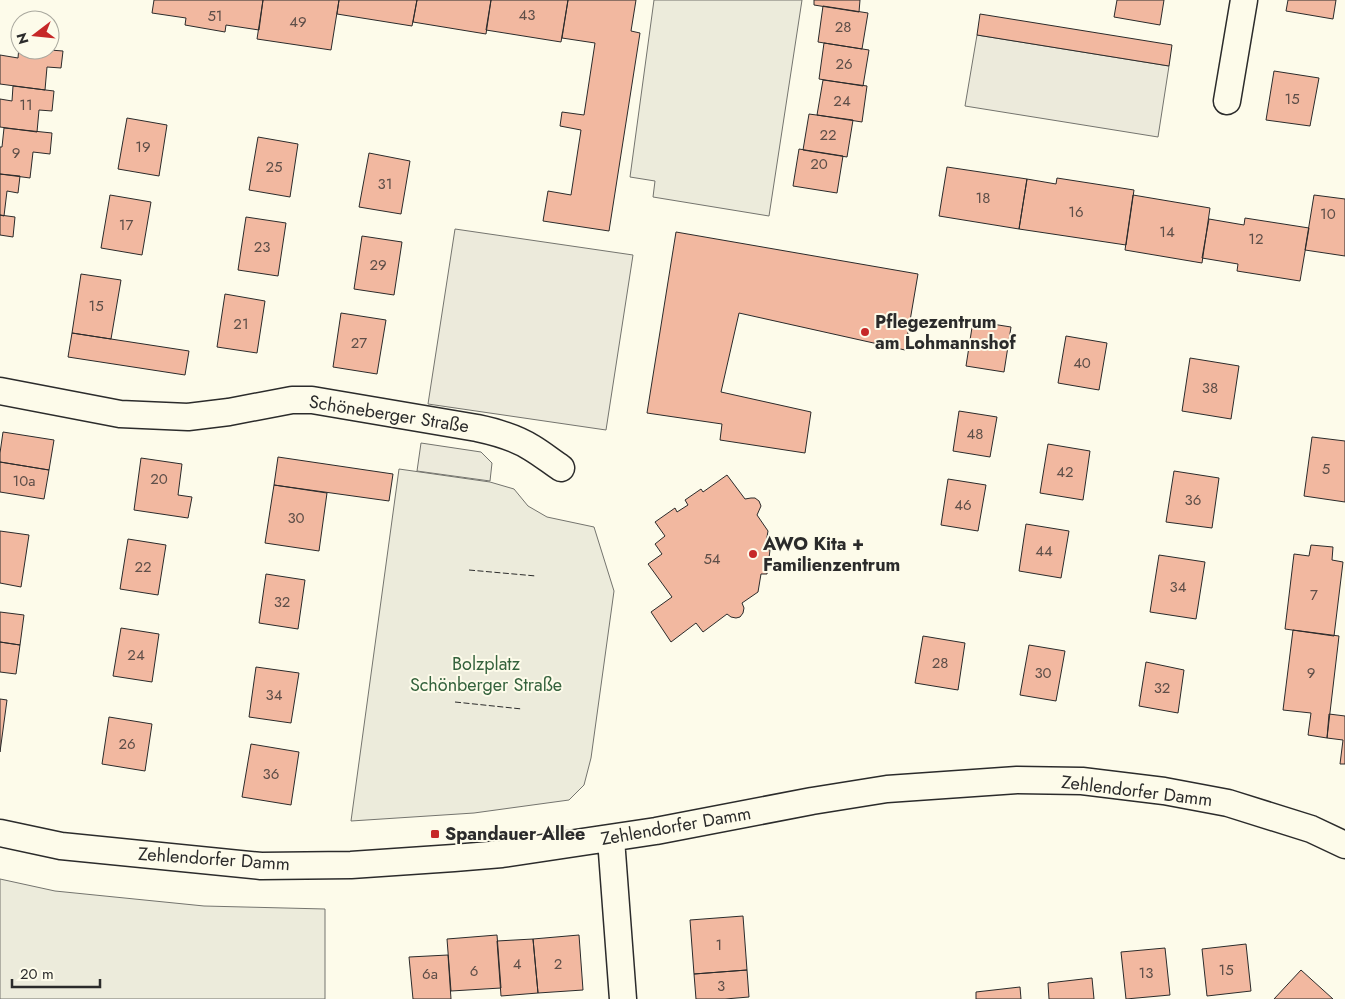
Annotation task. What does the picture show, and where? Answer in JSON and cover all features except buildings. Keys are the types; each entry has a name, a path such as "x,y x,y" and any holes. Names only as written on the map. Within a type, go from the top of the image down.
{"street":[{"path":"1228,101 1244,0"},
{"name":"Schöneberger Straße","path":"0,391 120,414 188,417 229,412 292,400 312,400 498,433 516,439 533,448 561,468"},
{"name":"Zehlendorfer Damm","path":"0,833 61,846 261,866 351,865 502,854 715,821 887,790 1017,780 1082,781 1164,791 1228,803 1311,829 1345,845"},
{"path":"611,838 623,999"}],"green space":[{"path":"654,0 802,0 769,216 653,197 655,181 630,177"},
{"name":"Bolzplatz Schönberger Straße","path":"399,469 490,482 514,489 528,506 547,517 594,527 614,591 591,758 584,785 569,800 474,813 351,821"},
{"path":"0,879 55,891 204,906 325,909 325,999 0,999"}],"shaded area":[{"path":"977,35 1169,66 1158,137 965,106"},
{"path":"455,229 633,255 606,430 428,404"},
{"path":"421,443 481,452 492,463 490,481 417,471"}],"fence":[{"path":"469,570 536,576"},
{"path":"455,702 522,709"}],"place":[{"name":"Pflegezentrum am Lohmannshof","path":"865,332"},
{"name":"AWO Kita + Familienzentrum","path":"753,554"},
{"name":"Spandauer Allee","path":"435,834"}]}
